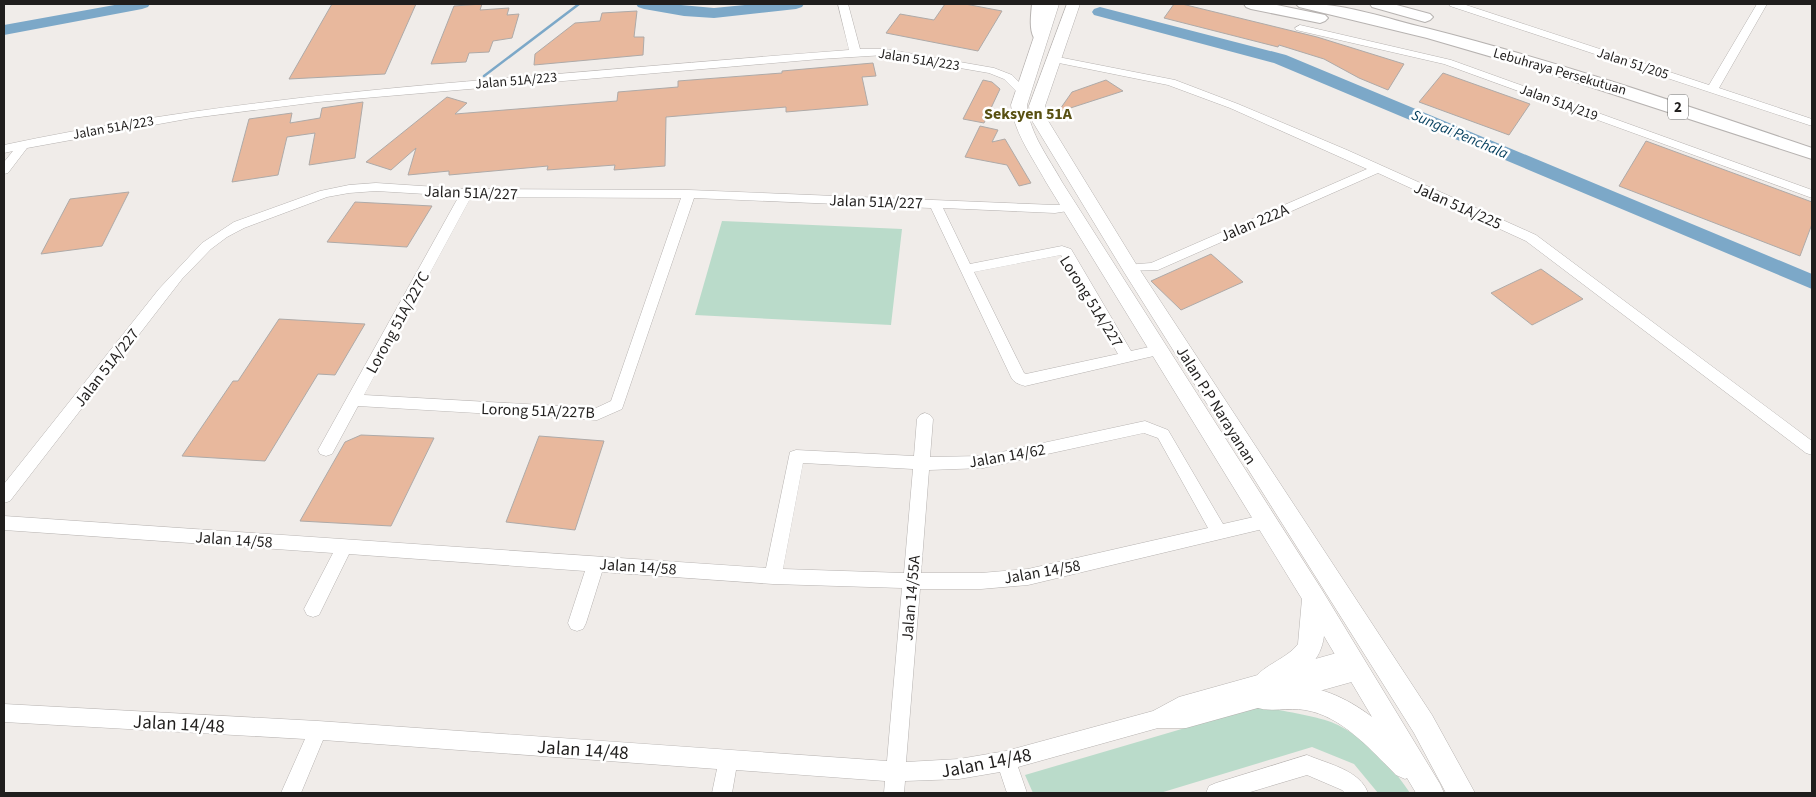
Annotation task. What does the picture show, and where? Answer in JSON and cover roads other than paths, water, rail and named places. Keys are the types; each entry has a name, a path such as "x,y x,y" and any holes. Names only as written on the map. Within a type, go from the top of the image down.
{"highway":[{"path":"1251,4 1358,26 1405,27"},
{"name":"Lebuhraya Persekutuan","path":"1304,4 1405,27 1638,94 1812,154"},
{"name":"Lebuhraya Persekutuan","path":"1344,4 1463,33 1606,74 1812,142"},
{"path":"1377,4 1430,18 1463,33"},
{"path":"1040,35 1044,5"}],"main road":[{"name":"Jalan P.P Narayanan","path":"1073,4 1037,106 1039,119 1130,268 1423,724 1460,791"},
{"name":"Jalan P.P Narayanan","path":"1040,35 1022,91 1019,111 1025,130 1158,350 1314,597 1359,664 1428,790"},
{"path":"1264,690 1308,654 1312,643 1314,597"},
{"path":"1341,598 1365,645 1359,664 1379,672 1430,756 1460,791"},
{"path":"1264,690 1306,698 1332,706 1373,732 1428,790"}],"street":[{"name":"Jalan 51/205","path":"1454,4 1812,123"},
{"path":"1712,90 1762,4"},
{"path":"844,8 855,52"},
{"name":"Jalan 51A/219","path":"1300,28 1447,62 1812,194"},
{"name":"Jalan 51A/223","path":"4,148 136,122 308,100 464,84 855,52 886,52 990,70 1006,75 1015,81 1022,91"},
{"name":"Jalan 51A/225","path":"1053,59 1166,80 1234,106 1520,232 1541,244 1812,449"},
{"path":"4,170 24,144"},
{"name":"Jalan 222A","path":"1130,268 1153,267 1377,169"},
{"name":"Jalan 51A/227","path":"4,496 201,250 219,235 239,225 324,194 349,189 376,187 467,193 689,194 1055,209 1070,207"},
{"name":"Lorong 51A/227C","path":"326,450 467,193"},
{"name":"Lorong 51A/227B","path":"354,400 597,414 617,405 689,194"},
{"name":"Lorong 51A/227","path":"935,204 1018,377 1025,380 1158,350"},
{"name":"Lorong 51A/227","path":"966,269 1062,250 1066,252 1127,357"},
{"name":"Jalan 14/55A","path":"894,793 925,422"},
{"name":"Jalan 14/62","path":"773,576 796,456 942,464 983,462 1145,426 1163,434 1219,532"},
{"name":"Jalan 14/58","path":"4,523 773,576 912,581 981,581 1028,577 1267,521"},
{"path":"313,610 345,546"},
{"path":"577,623 596,564"},
{"name":"Jalan 14/48","path":"4,713 318,730 896,772 959,770 1006,761 1157,719 1186,719 1264,690 1359,664"},
{"path":"291,793 318,730"},
{"path":"722,793 728,760"},
{"path":"1006,761 1018,793"},
{"path":"1216,793 1307,765 1349,783 1358,793"}],"waterway":[{"name":"Sungai Penchala","path":"4,30 142,4"},
{"path":"484,76 579,4"},
{"name":"Sungai Penchala","path":"644,4 684,11 714,13 796,4"},
{"name":"Sungai Penchala","path":"1100,12 1280,59 1812,282"}],"district":[{"name":"Seksyen 51A","path":"1028,113"}]}
